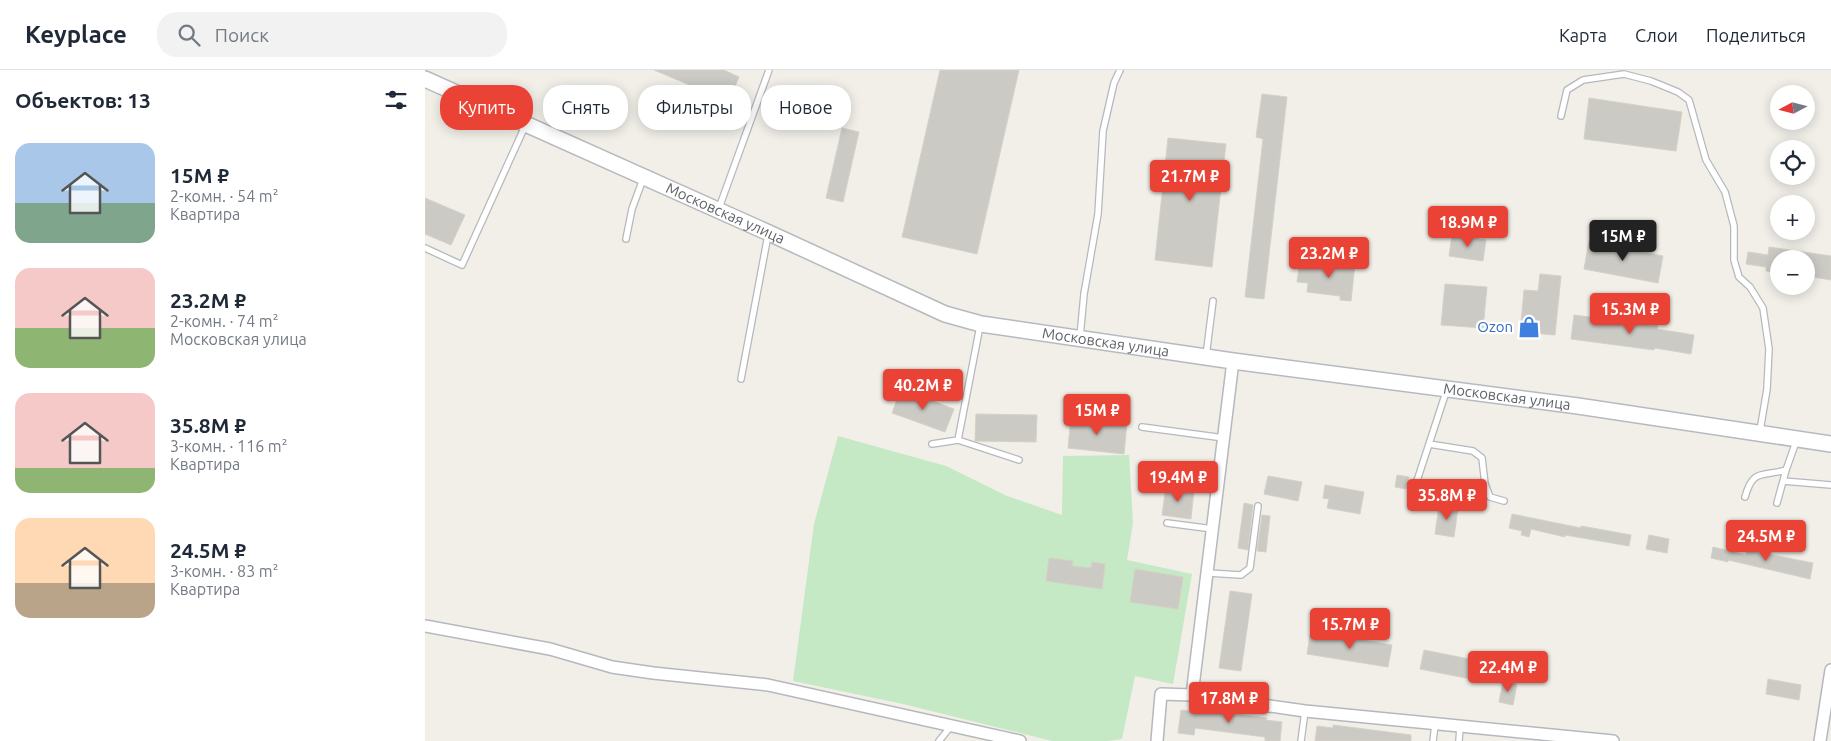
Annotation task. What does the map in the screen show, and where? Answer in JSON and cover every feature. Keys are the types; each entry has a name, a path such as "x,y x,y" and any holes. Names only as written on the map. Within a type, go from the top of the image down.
{"main road":[{"name":"Московская улица","path":"425,79 440,86"},
{"name":"Московская улица","path":"533,127 945,314 981,324 1233,361 1578,406 1831,444"}],"street":[{"path":"1192,694 1233,361"},
{"path":"425,626 550,649 612,667 653,674 768,685 1020,741"},
{"path":"1820,741 1831,670"},
{"path":"1157,741 1161,694 1192,694 1305,711 1613,741"}],"lane":[{"path":"718,210 769,70"},
{"path":"1079,339 1084,294 1098,214 1103,131 1114,83 1120,70"},
{"path":"1561,116 1567,90 1583,80 1602,76 1624,74 1651,81 1678,92 1689,100 1706,160 1725,192 1734,226 1734,260 1739,277 1750,287 1763,308 1769,349 1767,389 1759,434"},
{"path":"425,248 462,266 523,130"},
{"path":"626,239 632,209 643,177"},
{"path":"741,379 769,233"},
{"path":"1206,357 1213,301"},
{"path":"957,440 981,324"},
{"path":"1412,496 1447,389"},
{"path":"1142,426 1224,438"},
{"path":"1777,503 1797,439"},
{"path":"932,444 957,440 1019,460"},
{"path":"1429,444 1473,451 1482,458 1485,484 1490,497 1504,501"},
{"path":"1745,496 1749,482 1757,476 1786,470"},
{"path":"1783,480 1831,485"},
{"path":"1208,573 1241,575 1250,568 1258,506"},
{"path":"1167,523 1213,529"},
{"path":"1301,741 1305,711"},
{"path":"1433,741 1435,724"},
{"path":"939,741 952,725"},
{"path":"1459,741 1460,727"}],"green space":[{"path":"838,436 946,466 1007,496 1062,515 1063,456 1129,455 1133,523 1127,560 1192,574 1173,684 1135,676 1122,739 1108,741 1052,741 903,704 793,681 814,524"}],"building":[{"path":"654,70 724,70 739,77 736,85 689,85"},
{"path":"940,70 1019,70 977,254 902,237"},
{"path":"1262,94 1287,97 1264,299 1245,297 1263,139 1256,137"},
{"path":"1589,98 1682,112 1676,151 1584,139"},
{"path":"842,130 859,132 843,202 826,198"},
{"path":"1168,138 1226,144 1212,267 1155,260"},
{"path":"425,198 465,215 451,245 425,234"},
{"path":"1452,235 1486,240 1483,261 1449,256"},
{"path":"1589,241 1663,256 1658,283 1584,269"},
{"path":"1769,247 1790,250 1770,250 1770,272 1766,271 1766,267 1746,264 1748,252 1768,255"},
{"path":"1815,254 1831,256 1831,280 1815,277"},
{"path":"1312,260 1355,264 1351,301 1340,300 1340,296 1307,292 1308,283 1297,282 1299,268 1311,269"},
{"path":"1540,274 1561,276 1555,335 1520,332 1524,290 1538,291"},
{"path":"1445,284 1487,287 1483,328 1441,325"},
{"path":"1574,315 1658,326 1657,329 1694,335 1691,354 1571,339"},
{"path":"901,389 954,409 945,432 892,413"},
{"path":"976,414 1037,415 1036,442 975,441"},
{"path":"1071,417 1127,423 1124,454 1068,448"},
{"path":"1397,475 1409,477 1406,489 1395,487"},
{"path":"1268,476 1302,482 1298,501 1264,494"},
{"path":"1325,485 1364,492 1360,514 1327,508 1329,499 1323,498"},
{"path":"1166,486 1194,490 1191,519 1162,515"},
{"path":"1244,503 1253,505 1248,550 1238,548"},
{"path":"1439,505 1458,508 1454,537 1435,534"},
{"path":"1512,514 1581,528 1581,526 1631,535 1629,546 1565,535 1565,537 1531,529 1529,537 1521,535 1522,531 1509,528"},
{"path":"1262,515 1270,516 1266,552 1257,551"},
{"path":"1649,535 1669,539 1667,553 1646,549"},
{"path":"1713,547 1746,555 1747,550 1813,563 1810,579 1728,560 1728,562 1711,558"},
{"path":"1049,558 1073,561 1072,566 1091,568 1092,562 1105,564 1102,589 1046,581"},
{"path":"1135,569 1183,577 1178,609 1130,602"},
{"path":"1230,591 1252,594 1241,671 1219,668"},
{"path":"1321,633 1392,645 1388,667 1307,654 1310,635 1321,637"},
{"path":"1424,650 1479,661 1476,680 1420,669"},
{"path":"1768,679 1801,685 1799,700 1766,694"},
{"path":"1503,682 1517,684 1513,705 1499,702"},
{"path":"1197,709 1267,718 1266,720 1282,722 1280,741 1265,741 1265,737 1195,728 1194,735 1178,733 1181,710 1197,712"},
{"path":"1333,725 1411,735 1411,741 1315,741 1317,726 1333,728"}],"place":[{"name":"Ozon","path":"1529,327"}]}
